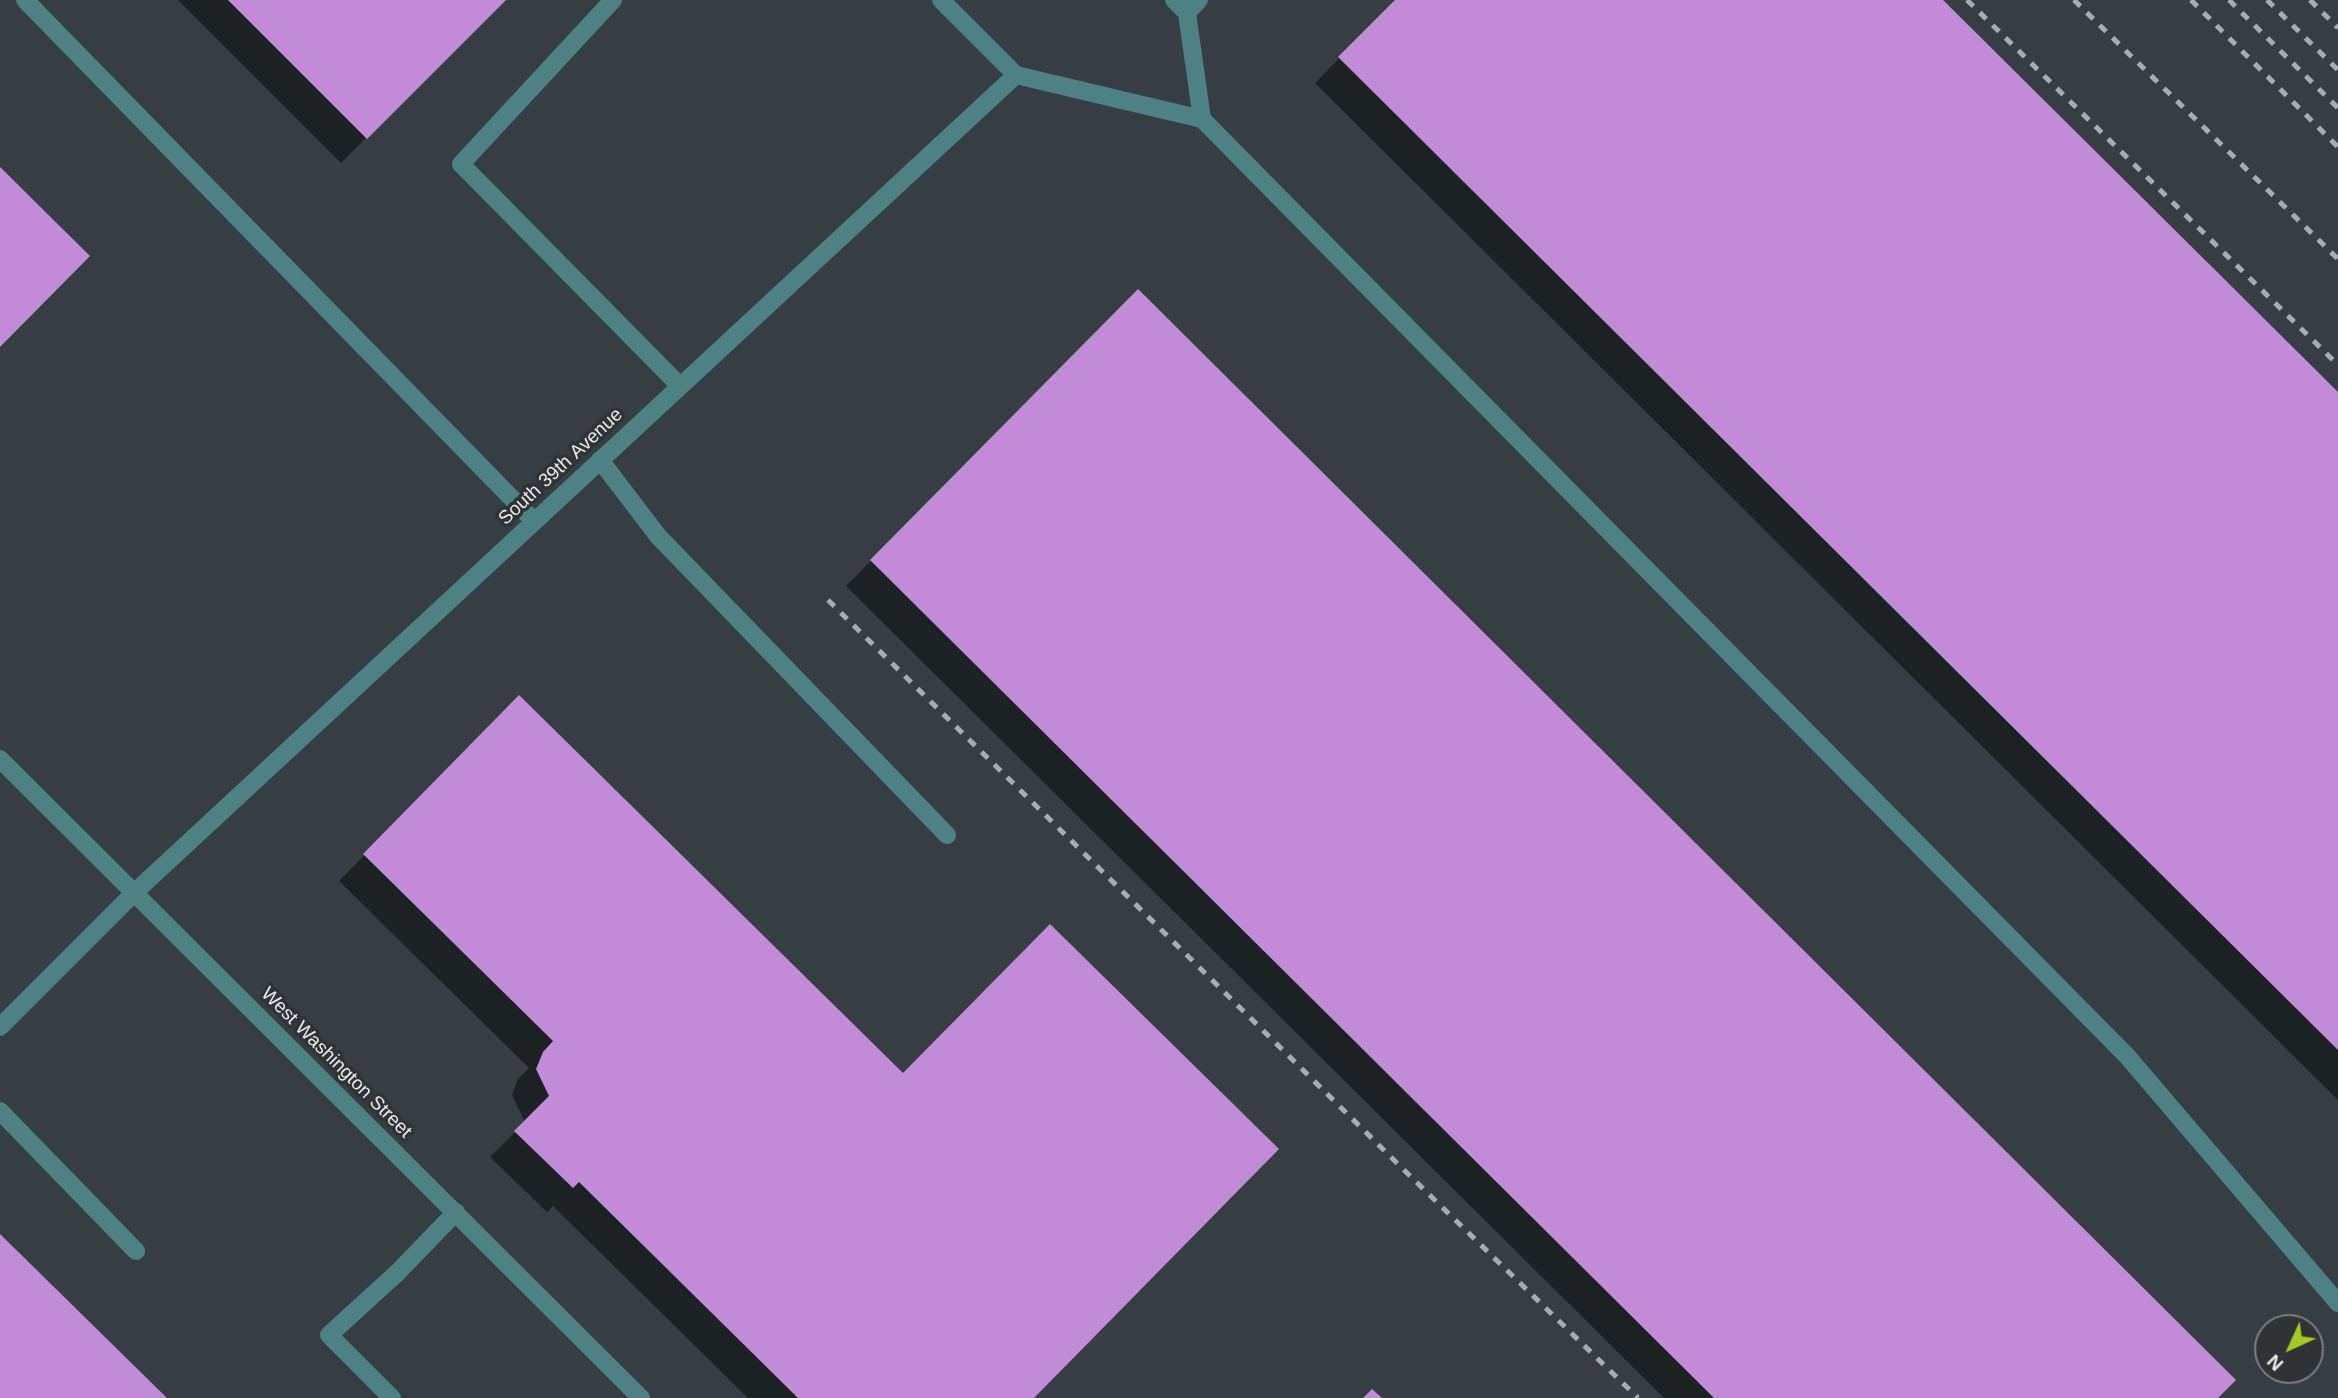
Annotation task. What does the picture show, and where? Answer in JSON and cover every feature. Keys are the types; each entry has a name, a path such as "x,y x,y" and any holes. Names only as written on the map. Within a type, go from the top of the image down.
{"street":[{"path":"25,0 534,521"},
{"path":"613,0 460,164 680,386"},
{"path":"941,0 1016,75 1202,119 2127,1056 2338,1303"},
{"path":"1174,0 1193,6 1202,119"},
{"name":"South 39th Avenue","path":"0,1027 135,892 1016,75"},
{"path":"600,460 658,536 947,835"},
{"name":"West Washington Street","path":"0,759 641,1398"},
{"path":"0,1111 136,1251"},
{"path":"392,1398 329,1335 397,1273 456,1213"}],"shaded area":[{"path":"0,0 2338,0 2338,1398 0,1398"}],"building":[{"path":"228,0 506,0 367,139"},
{"path":"1395,0 1943,0 2338,392 2338,1050 1338,57"},
{"path":"0,167 90,256 0,347"},
{"path":"1138,289 2236,1380 2218,1398 1714,1398 870,560"},
{"path":"519,695 903,1073 1050,924 1279,1149 1034,1398 798,1398 579,1182 573,1188 514,1131 549,1096 536,1069 543,1052 553,1041 363,854"},
{"path":"0,1234 167,1398 0,1398"},
{"path":"1372,1389 1382,1398 1363,1398"}],"railway":[{"path":"1967,0 2338,365"},
{"path":"2074,0 2338,259"},
{"path":"2191,0 2338,147"},
{"path":"2229,0 2338,108"},
{"path":"2267,0 2338,70"},
{"path":"2310,0 2338,28"},
{"path":"828,600 1638,1398"}]}
